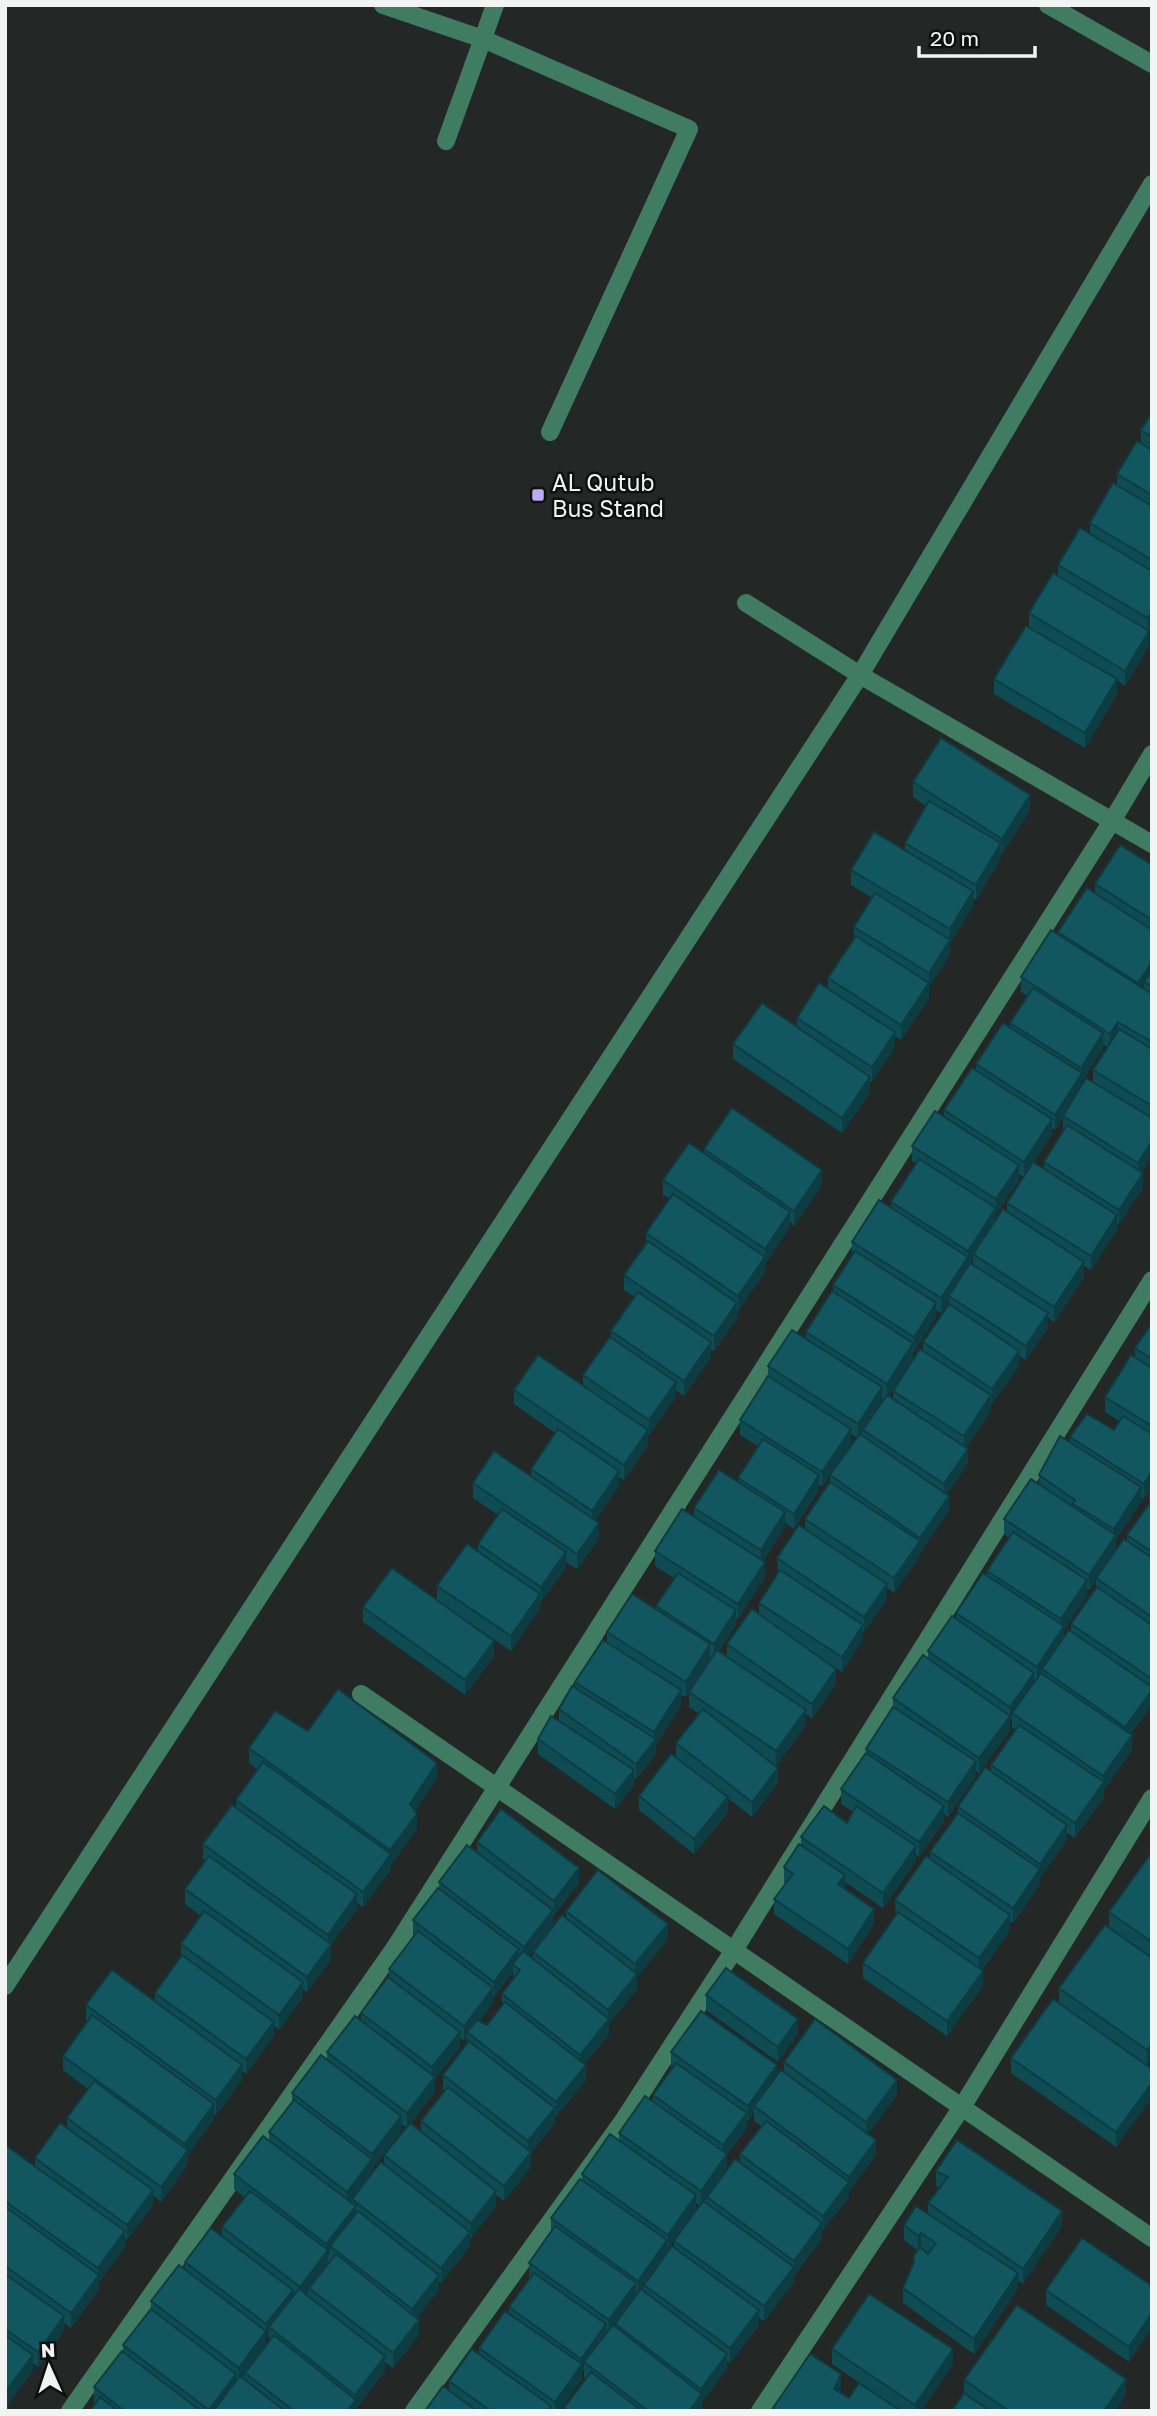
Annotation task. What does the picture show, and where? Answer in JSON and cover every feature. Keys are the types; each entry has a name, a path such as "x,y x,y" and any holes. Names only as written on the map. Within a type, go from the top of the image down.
{"street":[{"path":"383,5 483,39 689,128 550,432"},
{"path":"446,141 495,5"},
{"path":"1048,5 1152,64"},
{"path":"5,1986 860,675 1152,184"},
{"path":"746,603 860,675 1152,844"},
{"path":"70,2411 394,1949 1112,821 1152,754"},
{"path":"414,2411 623,2121 734,1950 1152,1280"},
{"path":"361,1694 1152,2238"},
{"path":"760,2411 962,2107 1152,1798"}],"building":[{"path":"1152,413 1152,437 1141,430"},
{"path":"1137,441 1152,450 1152,495 1117,474"},
{"path":"1113,483 1152,506 1152,560 1090,523"},
{"path":"1080,528 1152,571 1152,611 1148,618 1058,565"},
{"path":"1053,573 1149,631 1125,671 1029,613"},
{"path":"1026,626 1117,679 1085,733 994,679"},
{"path":"941,738 1030,795 1002,839 913,782"},
{"path":"929,801 1001,843 976,885 905,843"},
{"path":"874,832 973,891 950,929 851,870"},
{"path":"1120,845 1152,865 1152,920 1095,884"},
{"path":"1087,888 1152,930 1152,962 1138,983 1058,932"},
{"path":"875,893 950,940 929,973 854,927"},
{"path":"1051,930 1152,994 1152,1042 1118,1022 1110,1034 1021,977"},
{"path":"856,936 929,983 901,1025 828,978"},
{"path":"1152,970 1152,987 1144,982"},
{"path":"819,983 895,1032 872,1067 797,1018"},
{"path":"1033,988 1103,1033 1081,1068 1010,1023"},
{"path":"762,1003 870,1077 842,1118 733,1044"},
{"path":"1003,1023 1082,1073 1055,1115 976,1064"},
{"path":"1119,1029 1152,1049 1152,1106 1093,1070"},
{"path":"972,1068 1052,1119 1024,1162 944,1110"},
{"path":"1086,1078 1152,1118 1152,1141 1138,1163 1063,1116"},
{"path":"732,1108 822,1170 794,1211 704,1149"},
{"path":"935,1111 1019,1165 996,1199 912,1146"},
{"path":"1067,1125 1143,1173 1119,1210 1044,1162"},
{"path":"689,1143 790,1212 765,1249 663,1180"},
{"path":"919,1159 996,1208 968,1251 891,1202"},
{"path":"1033,1162 1117,1215 1091,1256 1007,1203"},
{"path":"673,1194 765,1257 738,1296 646,1233"},
{"path":"879,1200 968,1257 941,1298 852,1242"},
{"path":"1003,1209 1084,1262 1054,1307 973,1254"},
{"path":"648,1241 737,1303 714,1336 624,1275"},
{"path":"855,1251 936,1303 914,1337 833,1285"},
{"path":"970,1263 1048,1313 1026,1346 949,1296"},
{"path":"832,1291 913,1343 887,1384 806,1332"},
{"path":"638,1292 711,1342 684,1381 611,1331"},
{"path":"949,1304 1019,1351 992,1389 923,1342"},
{"path":"1152,1323 1152,1359 1135,1348"},
{"path":"792,1330 882,1387 858,1424 768,1366"},
{"path":"610,1337 676,1382 649,1420 583,1375"},
{"path":"920,1349 991,1395 964,1436 893,1391"},
{"path":"538,1355 648,1430 624,1465 514,1390"},
{"path":"1131,1355 1152,1368 1152,1426 1105,1397"},
{"path":"768,1376 851,1429 822,1472 740,1420"},
{"path":"887,1395 968,1449 944,1484 863,1430"},
{"path":"1087,1414 1114,1430 1123,1416 1152,1434 1152,1471 1144,1484 1070,1437"},
{"path":"558,1429 619,1471 592,1511 531,1469"},
{"path":"860,1434 949,1496 920,1538 830,1475"},
{"path":"1060,1436 1141,1487 1114,1529 1073,1504 1075,1500 1039,1475"},
{"path":"763,1439 819,1475 794,1514 738,1478"},
{"path":"494,1451 599,1523 577,1554 473,1483"},
{"path":"719,1470 785,1512 761,1550 694,1508"},
{"path":"1031,1479 1116,1535 1089,1575 1004,1519"},
{"path":"830,1482 920,1541 894,1578 805,1519"},
{"path":"1152,1500 1152,1552 1127,1535"},
{"path":"502,1509 566,1552 541,1587 478,1544"},
{"path":"682,1509 765,1562 738,1604 655,1551"},
{"path":"799,1525 887,1584 864,1617 777,1558"},
{"path":"1013,1532 1087,1580 1061,1619 987,1571"},
{"path":"1124,1539 1152,1558 1152,1617 1096,1578"},
{"path":"467,1544 540,1594 511,1636 437,1586"},
{"path":"392,1568 494,1641 465,1680 363,1607"},
{"path":"780,1570 863,1625 842,1657 759,1603"},
{"path":"678,1573 736,1610 714,1644 656,1606"},
{"path":"983,1573 1064,1626 1037,1667 956,1613"},
{"path":"1097,1587 1152,1625 1152,1679 1071,1624"},
{"path":"632,1594 710,1644 686,1682 607,1632"},
{"path":"752,1609 836,1669 812,1704 727,1644"},
{"path":"952,1616 1034,1673 1010,1707 928,1651"},
{"path":"1069,1630 1152,1687 1125,1727 1042,1669"},
{"path":"603,1640 681,1690 654,1732 575,1682"},
{"path":"717,1650 806,1710 776,1751 689,1692"},
{"path":"923,1655 1010,1716 979,1758 893,1698"},
{"path":"1041,1673 1132,1735 1103,1776 1012,1713"},
{"path":"572,1686 656,1739 636,1764 559,1709"},
{"path":"338,1689 437,1763 410,1804 417,1814 390,1850 249,1748 275,1711 308,1731"},
{"path":"893,1707 976,1761 948,1802 866,1749"},
{"path":"703,1709 778,1768 752,1802 676,1743"},
{"path":"551,1716 634,1770 615,1794 538,1739"},
{"path":"1019,1725 1104,1782 1075,1823 991,1765"},
{"path":"866,1753 944,1806 919,1842 841,1789"},
{"path":"671,1754 728,1797 694,1839 639,1796"},
{"path":"263,1762 391,1854 363,1892 236,1800"},
{"path":"985,1767 1067,1825 1040,1864 958,1807"},
{"path":"232,1805 357,1894 328,1935 203,1844"},
{"path":"824,1806 847,1823 856,1806 916,1846 883,1893 801,1837"},
{"path":"501,1809 579,1868 554,1901 477,1842"},
{"path":"958,1813 1040,1869 1013,1908 930,1852"},
{"path":"799,1844 845,1875 838,1884 874,1909 848,1949 774,1899 793,1874 784,1867"},
{"path":"467,1845 553,1910 524,1947 439,1882"},
{"path":"1152,1852 1152,1942 1109,1912"},
{"path":"209,1856 331,1944 307,1977 185,1889"},
{"path":"926,1856 1010,1915 979,1958 895,1900"},
{"path":"598,1870 668,1924 635,1964 566,1911"},
{"path":"438,1888 519,1949 494,1982 413,1920"},
{"path":"204,1911 303,1982 279,2015 181,1944"},
{"path":"898,1912 983,1971 947,2021 863,1963"},
{"path":"562,1915 637,1974 608,2010 533,1952"},
{"path":"1105,1925 1152,1958 1152,2044 1147,2050 1059,1988"},
{"path":"418,1931 493,1988 464,2026 389,1969"},
{"path":"523,1951 609,2019 580,2055 502,1994 520,1970 513,1964"},
{"path":"182,1955 274,2022 246,2059 155,1993"},
{"path":"726,1968 798,2019 778,2047 706,1995"},
{"path":"112,1970 242,2065 216,2100 86,2005"},
{"path":"388,1977 460,2032 432,2067 361,2013"},
{"path":"1053,1999 1152,2069 1152,2083 1116,2132 1011,2058"},
{"path":"505,2002 586,2065 556,2102 467,2032 477,2020 487,2025"},
{"path":"701,2011 777,2065 748,2106 671,2052"},
{"path":"92,2015 214,2104 185,2144 63,2056"},
{"path":"355,2016 435,2077 407,2113 327,2052"},
{"path":"815,2019 897,2080 866,2122 784,2062"},
{"path":"469,2041 555,2108 528,2141 443,2075"},
{"path":"321,2055 401,2116 372,2154 292,2093"},
{"path":"676,2063 747,2113 723,2145 653,2095"},
{"path":"781,2070 876,2140 849,2177 754,2106"},
{"path":"94,2081 188,2150 161,2187 67,2118"},
{"path":"448,2087 531,2152 504,2186 421,2121"},
{"path":"645,2096 727,2154 701,2191 619,2133"},
{"path":"294,2100 372,2159 347,2192 269,2132"},
{"path":"766,2121 849,2182 823,2216 740,2154"},
{"path":"60,2123 153,2190 127,2225 35,2158"},
{"path":"410,2123 496,2191 471,2223 384,2155"},
{"path":"610,2134 696,2195 668,2235 582,2174"},
{"path":"263,2136 356,2206 326,2244 234,2174"},
{"path":"957,2140 1062,2211 1023,2269 928,2203 948,2177 936,2171"},
{"path":"5,2145 125,2231 98,2268 5,2201"},
{"path":"735,2159 822,2223 794,2261 707,2197"},
{"path":"381,2162 470,2232 441,2268 352,2199"},
{"path":"580,2179 667,2240 638,2281 551,2218"},
{"path":"250,2191 328,2250 300,2287 222,2227"},
{"path":"703,2201 794,2267 764,2306 674,2241"},
{"path":"916,2206 1018,2273 974,2339 903,2288 914,2262 914,2255 920,2247 928,2254 936,2243 921,2233 918,2236 904,2225"},
{"path":"7,2208 99,2275 71,2313 5,2266"},
{"path":"358,2211 439,2275 412,2309 330,2246"},
{"path":"555,2226 636,2283 609,2320 529,2263"},
{"path":"211,2228 293,2290 266,2324 185,2262"},
{"path":"1082,2238 1152,2286 1152,2313 1129,2347 1046,2290"},
{"path":"672,2246 759,2310 730,2348 644,2285"},
{"path":"336,2254 419,2320 393,2353 309,2288"},
{"path":"179,2265 266,2331 239,2368 151,2301"},
{"path":"534,2273 606,2324 581,2359 509,2307"},
{"path":"5,2274 64,2316 38,2352 5,2329"},
{"path":"299,2289 385,2356 355,2395 269,2327"},
{"path":"641,2289 727,2354 701,2389 615,2324"},
{"path":"869,2294 953,2349 915,2405 832,2349"},
{"path":"1017,2305 1126,2379 1104,2411 1009,2411 964,2380"},
{"path":"151,2309 236,2374 209,2410 123,2345"},
{"path":"505,2311 582,2364 555,2402 479,2348"},
{"path":"613,2325 702,2394 689,2411 648,2411 584,2362"},
{"path":"5,2335 33,2355 5,2392"},
{"path":"274,2335 356,2400 347,2411 294,2411 245,2373"},
{"path":"472,2349 551,2406 547,2411 491,2411 449,2381"},
{"path":"122,2351 201,2411 124,2411 94,2387"},
{"path":"810,2354 841,2374 834,2389 849,2398 859,2383 901,2411 771,2411"},
{"path":"591,2372 642,2411 568,2411 564,2408"},
{"path":"240,2376 285,2411 214,2410"},
{"path":"443,2386 477,2411 425,2411"},
{"path":"964,2393 990,2411 952,2411"},
{"path":"100,2397 118,2411 90,2411"}],"place":[{"name":"AL Qutub Bus Stand","path":"538,495"}]}
